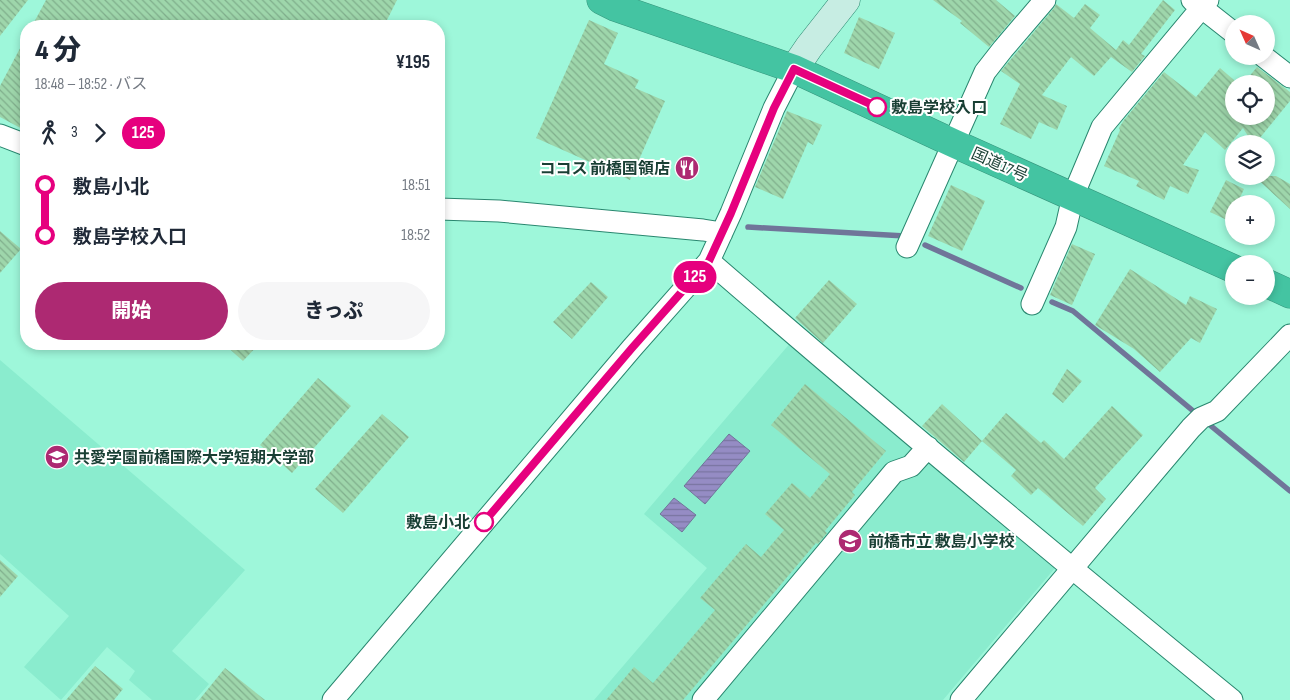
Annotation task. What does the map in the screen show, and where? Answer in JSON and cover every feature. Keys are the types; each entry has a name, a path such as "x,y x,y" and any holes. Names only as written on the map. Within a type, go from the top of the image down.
{"highway":[{"name":"国道17号","path":"600,0 615,7 794,69 953,143 1225,264"},
{"name":"国道17号","path":"656,0 767,59"},
{"path":"1275,287 1290,294"}],"street":[{"path":"333,700 632,348 709,261 774,108 794,69 846,0"},
{"path":"907,247 985,72 1045,0"},
{"path":"1032,304 1066,227 1073,196 1102,127 1200,3 1225,25"},
{"path":"1275,65 1290,77"},
{"path":"0,135 20,143"},
{"path":"445,208 500,211 722,232"},
{"path":"709,261 1071,568 1232,700"},
{"path":"960,700 1191,428 1201,418 1217,411 1290,335"},
{"path":"703,700 894,472 911,466 928,447"}],"shaded area":[{"name":"前橋市立 敷島小学校","path":"792,341 1055,568 943,700 594,700 707,568 644,514"},
{"name":"共愛学園前橋国際大学短期大学部","path":"0,360 245,570 172,651 209,684 195,700 152,700 129,680 135,671 107,647 61,700 24,667 69,616 0,554"},
{"path":"729,434 750,451 705,504 684,486"},
{"path":"674,498 696,515 682,532 660,514"}],"building":[{"path":"0,0 28,0 0,36"},
{"path":"46,0 397,0 387,20 35,20"},
{"path":"933,0 996,0 1015,16 989,47 960,23 962,21"},
{"path":"1163,0 1175,10 1141,54 1145,56 1132,72 1111,57 1094,76 1071,57 1042,95 1067,106 1057,130 1039,122 1031,139 1000,124 1020,84 1001,71 1056,4 1074,18 1085,4 1100,15 1090,28 1116,50 1123,40 1129,45"},
{"path":"859,17 895,33 879,69 844,53"},
{"path":"589,20 618,33 604,64 639,80 635,88 665,101 630,180 536,138"},
{"path":"20,48 20,128 0,117 0,86"},
{"path":"1257,67 1268,75 1250,75"},
{"path":"1220,68 1228,75 1225,75 1225,125 1270,125 1262,135 1247,135 1243,128 1237,135 1225,135 1225,150 1205,132 1183,165 1199,170 1188,194 1170,186 1164,200 1136,186 1139,181 1104,166 1124,120 1164,72 1196,97"},
{"path":"1275,81 1290,92 1290,101 1275,119"},
{"path":"787,111 822,125 813,145 808,142 783,199 755,187"},
{"path":"1276,176 1290,184 1290,209 1275,195 1264,185 1275,185"},
{"path":"1225,182 1225,185 1236,185 1244,189 1241,195 1225,195 1225,219 1210,212"},
{"path":"951,185 985,201 962,251 928,236"},
{"path":"0,231 20,250 0,273"},
{"path":"1072,244 1095,254 1072,305 1050,295"},
{"path":"1130,269 1186,305 1190,296 1217,309 1200,343 1191,338 1160,372 1134,349 1095,325"},
{"path":"829,280 857,304 823,343 795,318"},
{"path":"591,282 608,297 572,339 553,322"},
{"path":"231,350 253,350 243,361"},
{"path":"1067,369 1082,381 1063,403 1052,394"},
{"path":"318,378 351,406 292,473 260,445"},
{"path":"805,384 886,451 852,492 855,495 825,531 827,533 818,544 816,543 683,700 606,700 634,667 653,683 715,610 700,598 746,544 761,557 784,530 765,514 792,483 810,498 830,474 771,425"},
{"path":"942,404 982,441 964,462 922,426"},
{"path":"1112,406 1143,435 1095,488 1106,499 1083,526 1038,488 1031,495 1011,476 1016,470 982,441 1006,413 1041,443 1044,440 1064,459"},
{"path":"382,414 409,437 343,513 315,489"},
{"path":"0,560 18,576 0,597"},
{"path":"95,666 123,689 114,700 66,700"},
{"path":"225,668 265,700 199,700"}],"waterway":[{"path":"748,227 905,236"},
{"path":"925,245 1021,288"},
{"path":"1052,302 1073,311 1198,415"},
{"path":"1205,421 1290,491"}],"bus line":[{"name":"125","path":"484,522 632,348 709,261 774,108 794,69 877,107"}],"place":[{"name":"敷島学校入口","path":"877,107"},
{"name":"ココス 前橋国領店","path":"687,168"},
{"name":"共愛学園前橋国際大学短期大学部","path":"57,457"},
{"name":"敷島小北","path":"484,522"},
{"name":"前橋市立 敷島小学校","path":"850,541"}]}
